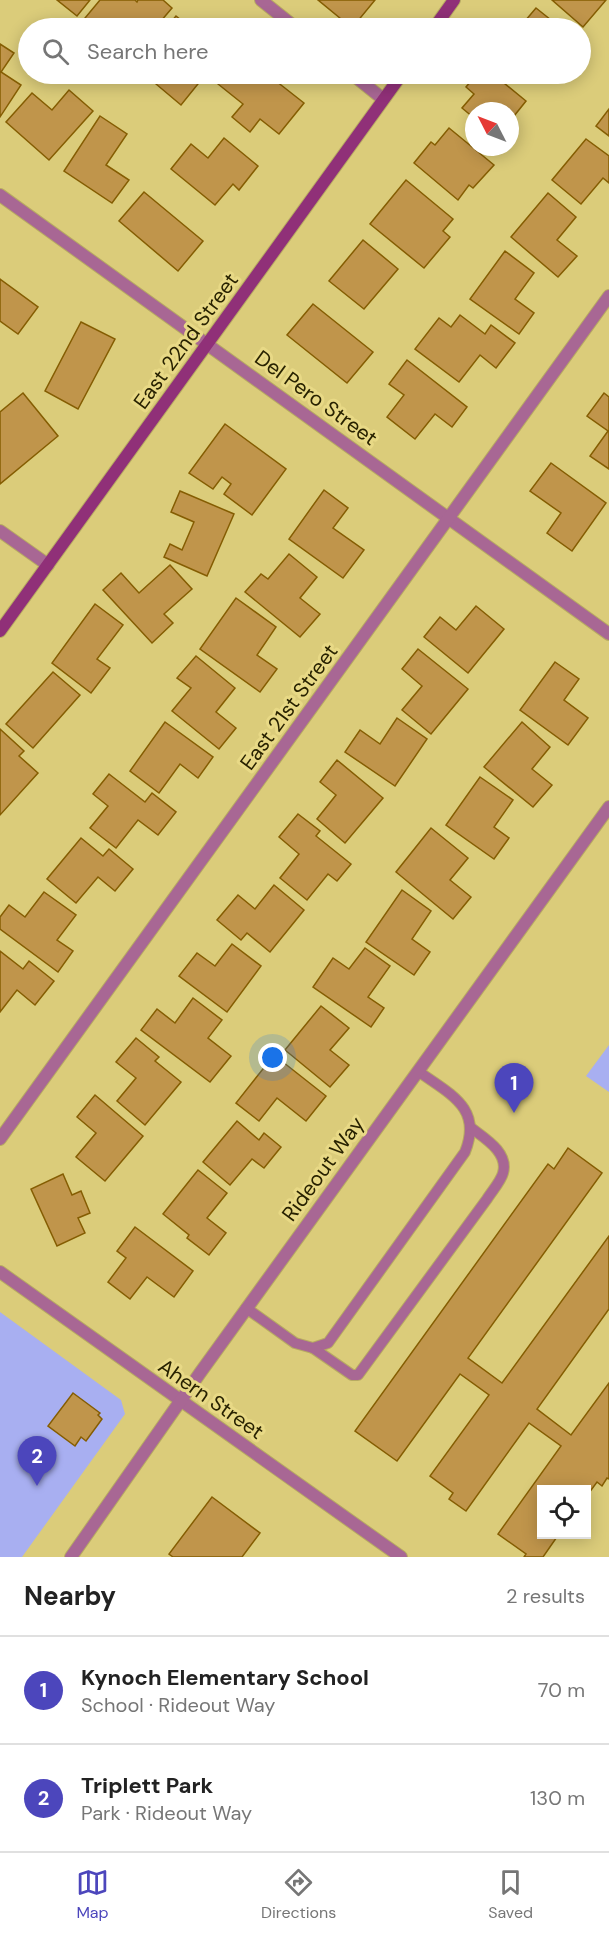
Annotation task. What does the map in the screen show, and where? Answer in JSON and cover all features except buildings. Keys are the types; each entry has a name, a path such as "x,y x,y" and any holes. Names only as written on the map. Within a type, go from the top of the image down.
{"street":[{"path":"261,0 284,18"},
{"path":"441,18 454,0"},
{"path":"365,84 384,99"},
{"name":"East 22nd Street","path":"0,631 395,84"},
{"name":"Del Pero Street","path":"0,195 609,634"},
{"name":"East 21st Street","path":"0,1139 609,296"},
{"path":"0,531 48,565"},
{"name":"Rideout Way","path":"71,1557 246,1308 609,807"},
{"name":"Ahern Street","path":"0,1272 401,1557"}],"lane":[{"path":"313,1348 328,1343 465,1152 471,1137 470,1120 459,1102 418,1071"},
{"path":"246,1308 295,1343 313,1348 352,1375 358,1375 487,1199 503,1173 502,1157 493,1144 471,1127"}],"shaded area":[{"path":"609,1045 609,1092 586,1076"},
{"path":"0,1312 121,1400 125,1414 22,1557 0,1557"}],"place":[{"name":"Kynoch Elementary School","path":"514,1113"},
{"name":"Triplett Park","path":"37,1486"}]}
